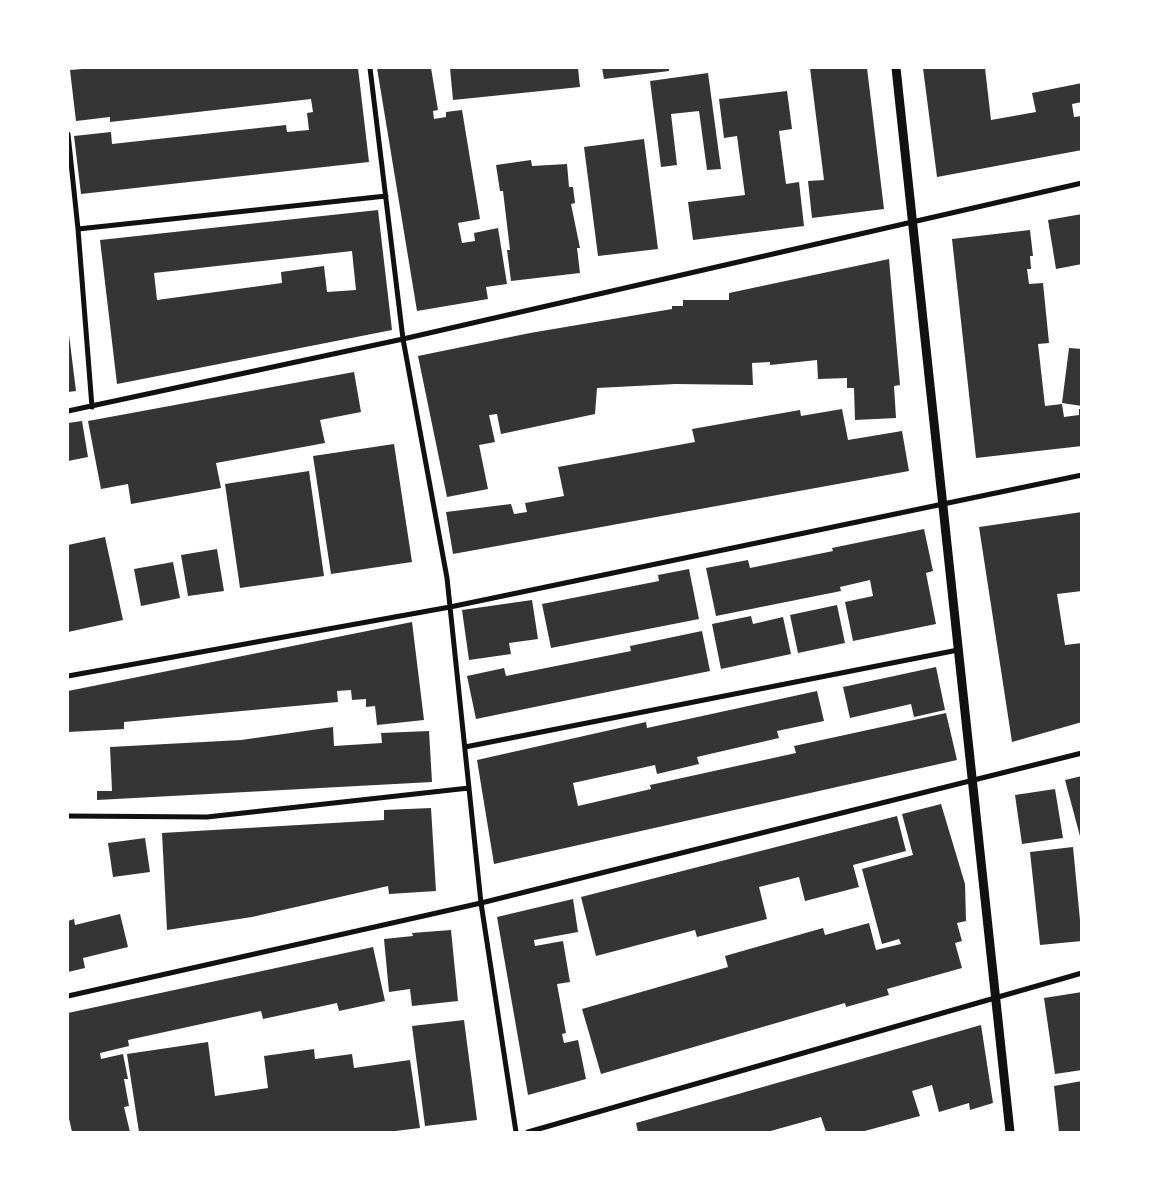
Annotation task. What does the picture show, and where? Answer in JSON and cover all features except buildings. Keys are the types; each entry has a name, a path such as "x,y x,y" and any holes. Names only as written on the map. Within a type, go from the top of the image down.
{"street":[{"path":"370,68 403,339 447,578 481,903 516,1132"},
{"path":"896,68 1010,1132"},
{"path":"68,134 78,229 92,407"},
{"path":"68,411 403,339 1082,184"},
{"path":"78,229 386,196"},
{"path":"68,676 450,607 1082,475"},
{"path":"465,747 958,650"},
{"path":"68,996 481,903 1082,753"},
{"path":"68,816 207,817 469,788"},
{"path":"528,1132 1082,973"}]}
